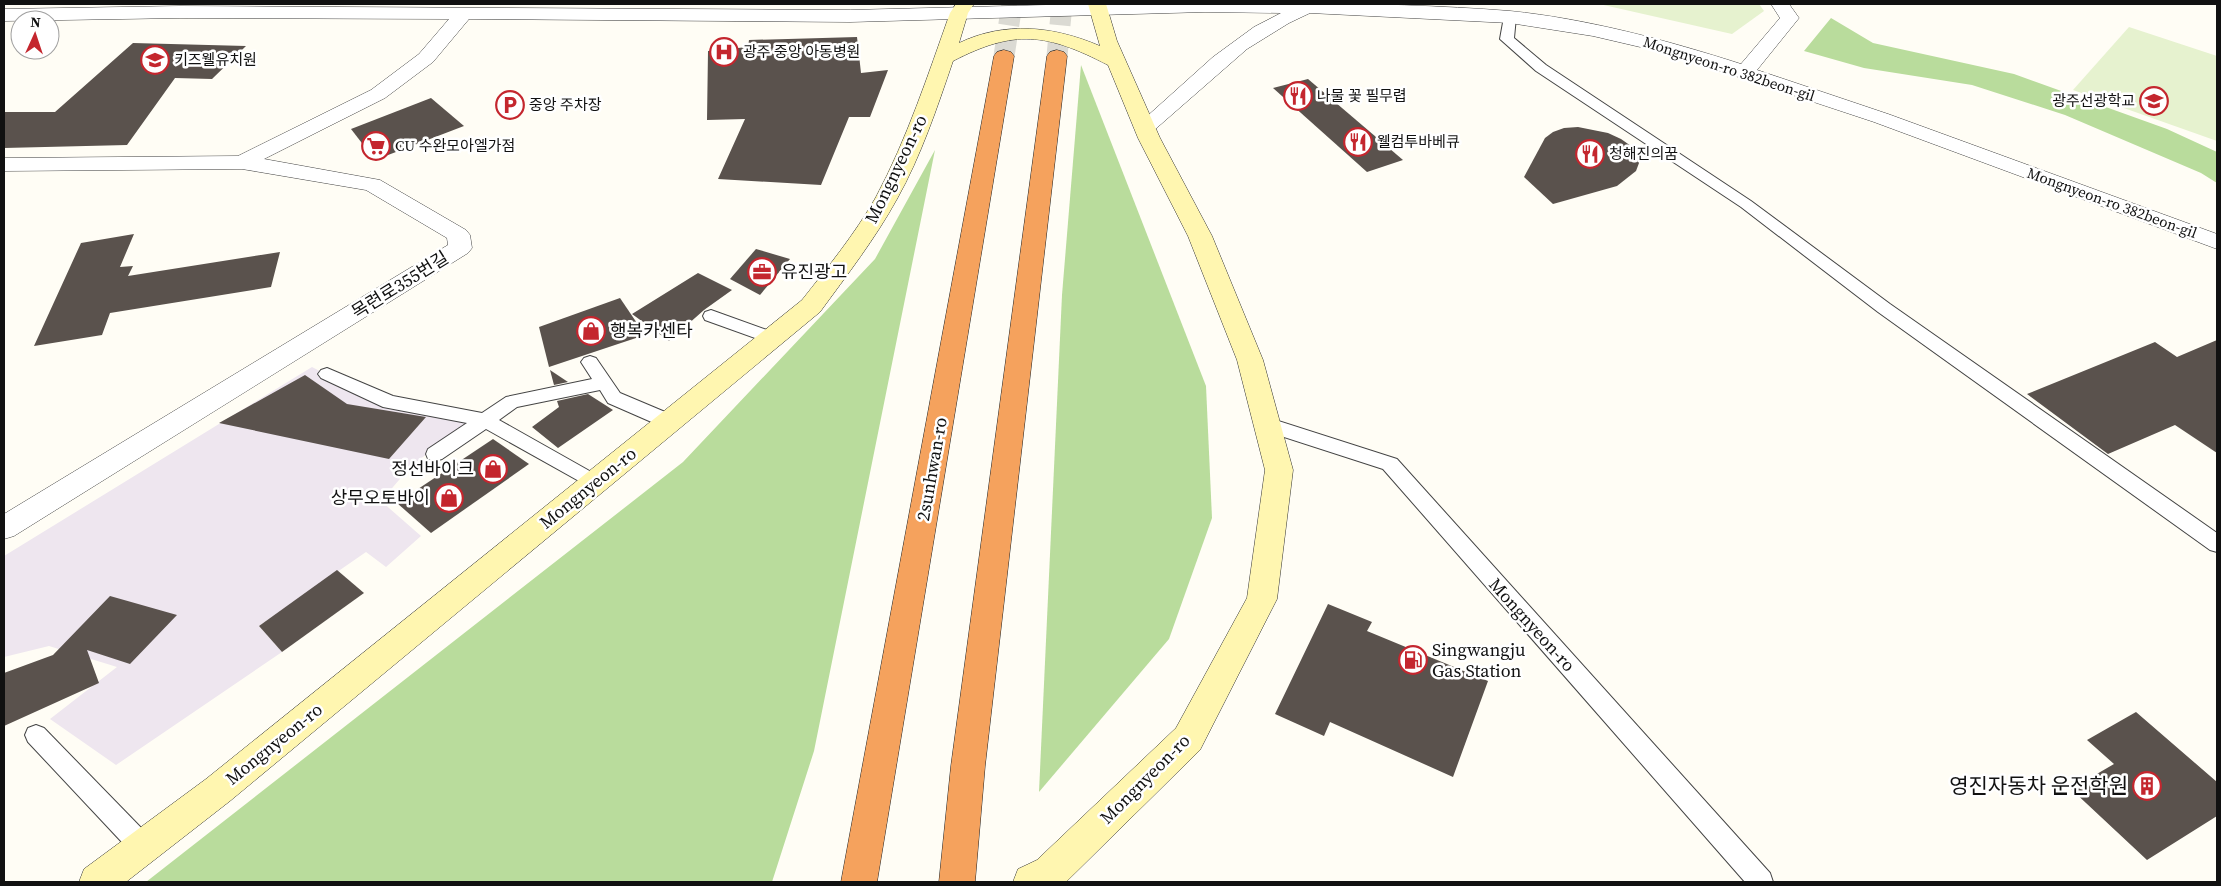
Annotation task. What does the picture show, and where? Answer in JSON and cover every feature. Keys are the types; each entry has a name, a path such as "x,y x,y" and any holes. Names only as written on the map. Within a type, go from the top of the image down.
{"highway":[{"name":"2sunhwan-ro","path":"859,882 1004,56"},
{"path":"957,882 968,766 1057,56"}],"main road":[{"name":"Mongnyeon-ro","path":"1030,882 1050,873 1188,739 1262,599 1279,470 1250,360 1200,236 1144,128 1107,41 1098,6"},
{"name":"Mongnyeon-ro","path":"97,882 218,790 811,306 887,197 923,118 962,8"},
{"path":"944,58 980,41 1005,35 1030,33 1050,36 1088,47 1116,62"}],"street":[{"name":"Mongnyeon-ro 382beon-gil","path":"4,15 180,12 850,16 962,8 1205,5 1349,6 1510,17 1593,30 1672,48 1881,118 2217,242"},
{"path":"1144,128 1241,45 1283,16 1311,7"},
{"path":"1744,73 1791,10"},
{"path":"242,162 378,94 426,58 463,15"},
{"name":"목련로355번길","path":"4,164 242,162 372,185 458,235 460,248 4,528"}],"lane":[{"path":"1510,17 1507,39 1541,68 1746,204 1892,314 2217,544"},
{"path":"711,316 772,338"},
{"path":"590,362 614,398 670,422"},
{"path":"327,374 389,402 485,420 595,483"},
{"path":"435,454 512,402 604,383"},
{"name":"Mongnyeon-ro","path":"1266,424 1390,464 1761,882"},
{"path":"36,735 143,847"}],"shaded area":[{"path":"312,367 383,404 468,423 411,466 381,501 421,536 386,567 366,552 259,626 282,652 116,765 50,719 117,667 49,646 4,657 4,556"}],"green space":[{"path":"1599,4 1759,4 1764,11 1732,34"},
{"path":"1831,18 1873,43 2014,74 2167,129 2217,152 2217,183 2201,173 2065,115 1972,85 1864,68 1804,51"},
{"path":"2129,27 2217,56 2217,141 2073,90"},
{"path":"1081,65 1206,386 1212,518 1169,639 1039,792 1062,295"},
{"path":"935,150 814,751 772,882 146,882 683,462 875,259"}],"building":[{"path":"857,37 861,73 888,70 870,117 849,117 821,185 718,179 745,119 707,120 708,51 748,47 749,40"},
{"path":"133,43 246,46 212,79 175,78 127,145 4,148 4,112 55,112"},
{"path":"1308,79 1403,160 1367,172 1273,88"},
{"path":"431,98 464,126 375,160 351,129"},
{"name":"청해진의꿈","path":"1578,127 1608,133 1621,139 1631,146 1638,155 1639,163 1636,171 1617,186 1553,204 1524,177 1545,138 1553,132 1564,128"},
{"path":"134,234 120,267 133,266 128,276 280,252 271,287 110,313 102,335 34,346 81,243"},
{"path":"756,249 790,259 760,295 730,279"},
{"path":"698,273 732,290 704,310 669,341 632,314"},
{"name":"행복카센타","path":"620,298 645,335 549,367 539,327"},
{"path":"2217,340 2217,453 2175,425 2108,454 2027,394 2155,342 2177,357"},
{"path":"550,370 568,382 554,385"},
{"path":"305,375 347,404 426,417 389,459 219,423"},
{"path":"588,394 613,410 558,448 532,427 559,407 557,401"},
{"path":"493,439 529,464 431,533 397,503"},
{"path":"337,570 364,593 282,652 259,626"},
{"path":"110,596 177,615 130,664 87,650 99,683 4,726 4,673 53,655"},
{"path":"1328,604 1372,622 1367,631 1488,681 1453,777 1330,722 1324,736 1275,714"},
{"name":"영진자동차 운전학원","path":"2136,712 2217,782 2217,816 2147,860 2071,789 2114,764 2087,740"}],"tunnel":[{"path":"1004,56 1012,4"},
{"path":"1057,56 1062,4"}],"place":[{"name":"광주 중앙 아동병원","path":"724,52"},
{"name":"키즈웰유치원","path":"155,60"},
{"name":"나물 꽃 필무렵","path":"1298,96"},
{"name":"광주선광학교","path":"2154,101"},
{"name":"중앙 주차장","path":"510,105"},
{"name":"웰컴투바베큐","path":"1358,142"},
{"name":"CU 수완모아엘가점","path":"376,146"},
{"name":"청해진의꿈","path":"1590,154"},
{"name":"유진광고","path":"762,272"},
{"name":"행복카센타","path":"591,331"},
{"name":"정선바이크","path":"493,469"},
{"name":"상무오토바이","path":"449,498"},
{"name":"Singwangju Gas Station","path":"1413,660"},
{"name":"영진자동차 운전학원","path":"2147,786"}]}
